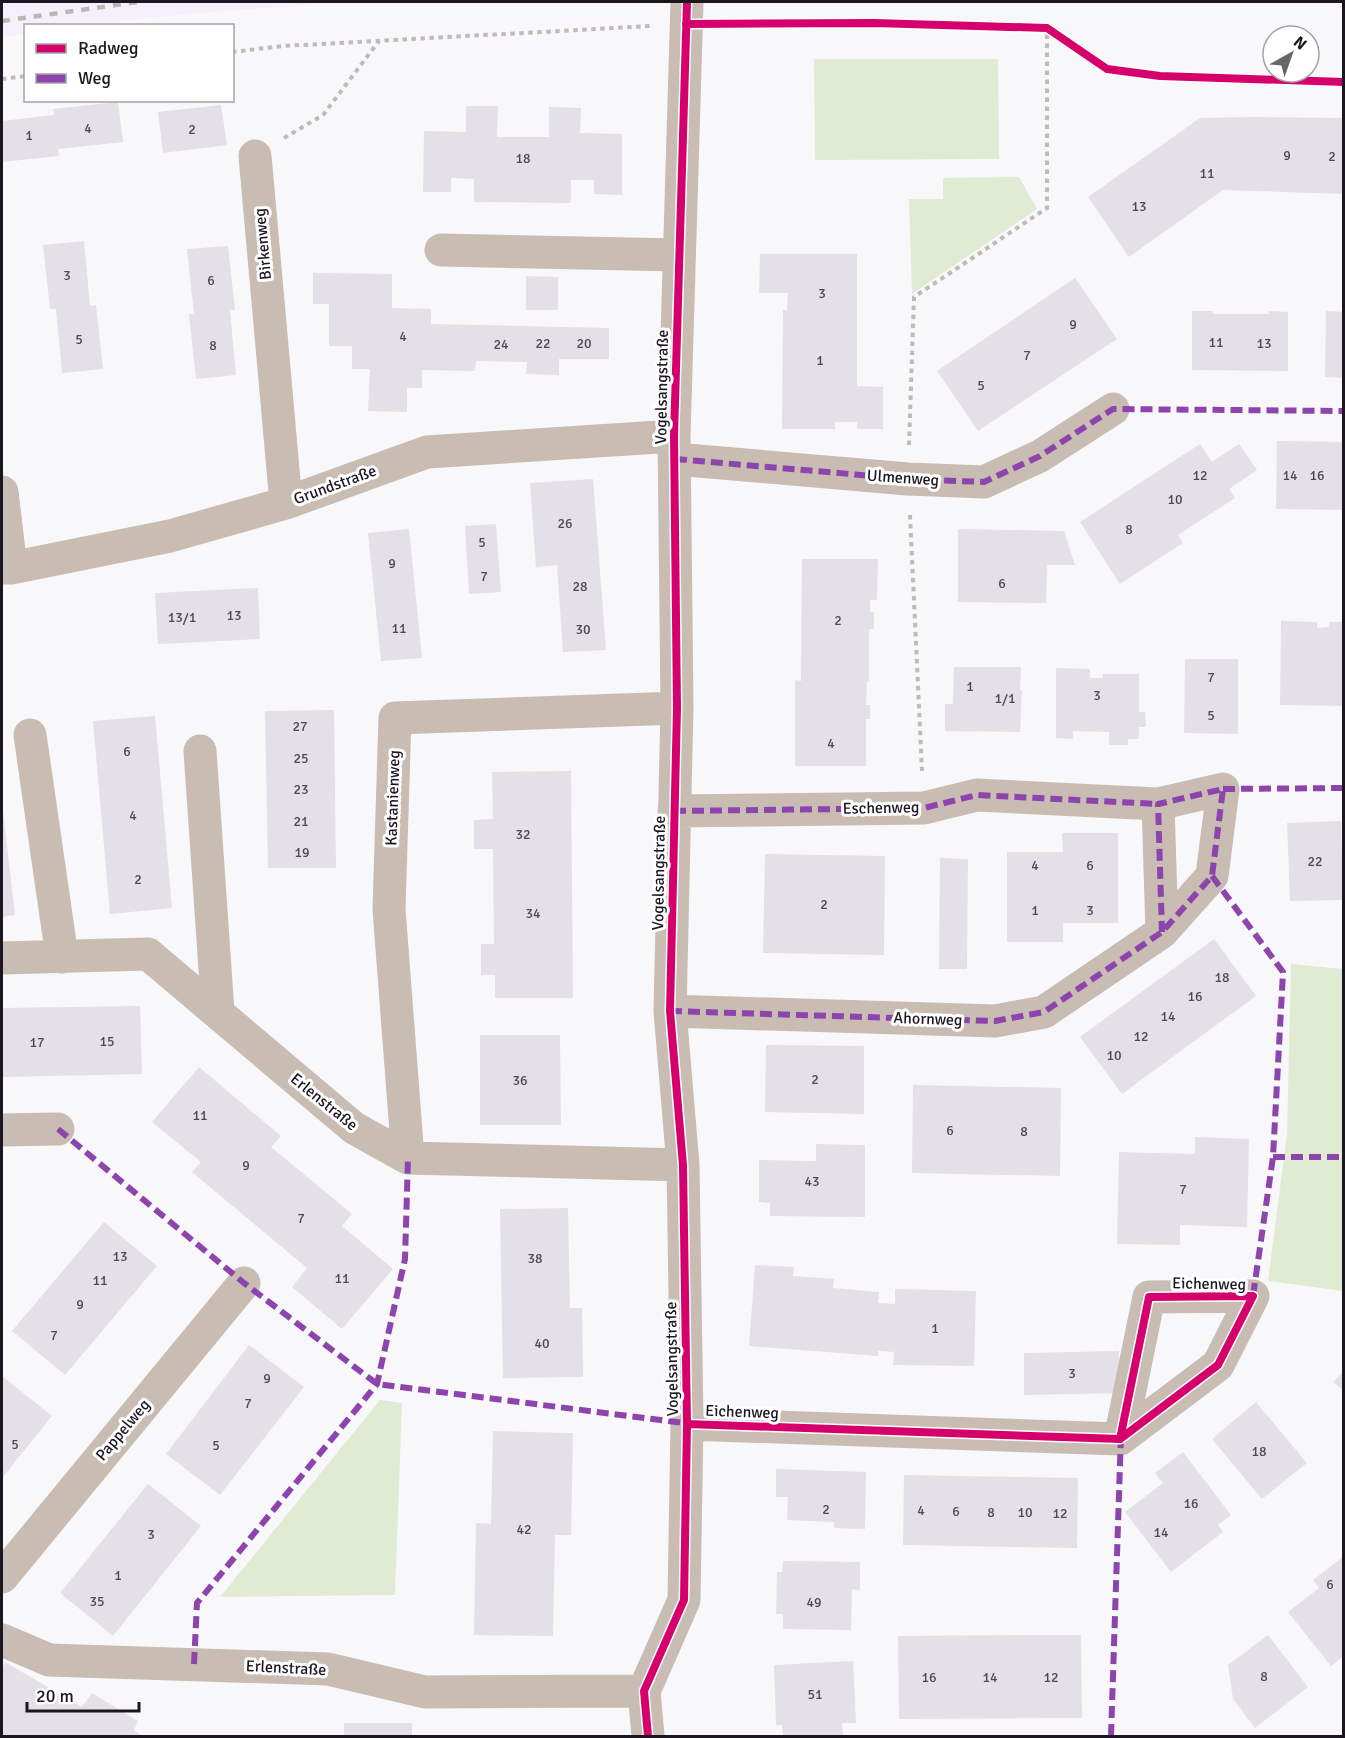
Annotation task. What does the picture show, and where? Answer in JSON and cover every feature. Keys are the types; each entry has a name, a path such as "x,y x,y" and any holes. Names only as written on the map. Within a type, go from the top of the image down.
{"street":[{"name":"Vogelsangstraße","path":"648,1737 644,1691 684,1600 687,1424 683,1165 670,1011 677,708 674,447 686,13"},
{"name":"Birkenweg","path":"255,156 286,503"},
{"path":"441,250 679,255"},
{"name":"Ulmenweg","path":"674,447 908,479 984,482 1040,456 1113,409"},
{"name":"Grundstraße","path":"6,568 170,536 286,503 427,452 674,447"},
{"path":"2,492 6,568"},
{"name":"Kastanienweg","path":"408,1158 389,909 395,718 677,708"},
{"path":"30,735 62,957"},
{"path":"200,751 218,1012"},
{"name":"Ahornweg","path":"670,1011 995,1021 1044,1012 1162,932 1212,876 1223,789 1158,804"},
{"name":"Eschenweg","path":"674,811 924,808 977,795 1158,804"},
{"path":"1158,804 1162,932"},
{"name":"Erlenstraße","path":"2,958 148,954 354,1128 408,1158 683,1165"},
{"path":"2,1130 58,1129"},
{"name":"Pappelweg","path":"2,1577 244,1283"},
{"name":"Eichenweg","path":"687,1424 1120,1439 1218,1365 1253,1296 1149,1297 1120,1439"},
{"name":"Erlenstraße","path":"2,1640 49,1660 328,1669 425,1692 644,1691"}],"path":[{"path":"234,52 686,13 874,23 1047,28 1107,69 1160,76 1344,82"},
{"path":"924,808 908,479 914,297 1047,208 1047,28"},
{"path":"255,156 323,115 380,41"},
{"path":"2,79 24,76"}],"shaded area":[{"path":"2,2 340,2 164,16 97,24 24,24 24,34 2,37"}],"green space":[{"path":"814,59 998,59 999,159 815,160"},
{"path":"1019,177 1037,209 912,294 909,199 943,199 943,178"},
{"path":"1291,964 1343,969 1343,1291 1268,1281 1287,1134"},
{"path":"380,1400 402,1403 395,1595 220,1597"}],"building":[{"path":"118,102 123,142 58,149 59,156 2,162 2,121 54,115 53,109"},
{"path":"221,105 227,145 163,153 158,112"},
{"path":"466,106 498,106 497,137 549,137 549,107 581,108 580,133 622,134 622,195 594,194 594,180 571,180 571,203 474,202 474,179 451,178 451,192 423,192 424,131 466,132"},
{"path":"1200,118 1344,118 1344,194 1223,190 1129,257 1088,197"},
{"path":"84,241 90,306 96,305 103,369 62,373 56,309 50,309 43,245"},
{"path":"228,246 235,310 230,310 236,375 196,379 189,314 194,314 187,249"},
{"path":"760,254 857,254 857,386 883,387 883,429 857,429 857,422 835,422 835,429 782,429 783,310 787,310 788,293 759,293"},
{"path":"313,273 392,274 392,308 431,309 431,324 609,328 609,359 559,359 559,375 526,374 527,362 476,361 475,371 422,370 422,388 407,388 407,412 368,411 370,369 352,369 352,346 329,346 329,304 313,304"},
{"path":"526,276 558,277 558,310 526,310"},
{"path":"1075,278 1117,339 978,431 937,371"},
{"path":"1192,311 1212,311 1213,314 1288,312 1288,371 1192,370"},
{"path":"1326,311 1344,312 1344,378 1325,377"},
{"path":"1277,441 1344,442 1344,510 1276,509"},
{"path":"1200,444 1212,462 1239,444 1257,470 1229,489 1235,498 1178,535 1183,543 1120,584 1080,522"},
{"path":"593,479 606,650 563,652 557,565 536,567 530,483"},
{"path":"496,524 501,592 469,594 465,526"},
{"path":"409,529 422,658 381,661 368,533"},
{"path":"958,529 1064,531 1075,565 1047,565 1046,603 958,602"},
{"path":"802,559 878,559 877,600 870,600 870,612 874,612 874,629 869,629 869,682 867,681 866,705 870,705 870,719 866,719 866,766 795,766 795,680 801,681"},
{"path":"258,588 260,639 158,644 155,593"},
{"path":"1281,621 1317,622 1317,628 1329,627 1329,622 1344,622 1344,706 1280,705"},
{"path":"1185,659 1238,659 1238,734 1184,733"},
{"path":"954,667 1021,667 1020,732 945,731 945,704 953,704"},
{"path":"1056,668 1090,669 1090,678 1103,678 1103,674 1139,674 1139,712 1145,712 1146,727 1139,727 1139,739 1128,739 1128,745 1109,745 1109,732 1073,731 1073,739 1056,738"},
{"path":"334,710 336,868 268,868 265,711"},
{"path":"155,716 172,908 110,914 93,721"},
{"path":"571,771 573,998 495,998 495,975 481,975 481,944 494,944 493,849 474,849 474,820 493,819 492,772"},
{"path":"2,811 15,915 2,917"},
{"path":"1341,821 1343,900 1290,901 1287,823"},
{"path":"1062,833 1118,833 1118,923 1063,923 1063,942 1007,942 1007,852 1063,852"},
{"path":"765,854 885,856 884,955 763,953"},
{"path":"940,858 968,859 967,969 939,969"},
{"path":"1214,939 1256,996 1122,1094 1080,1037"},
{"path":"140,1006 142,1074 2,1077 2,1008"},
{"path":"480,1035 560,1035 561,1125 480,1125"},
{"path":"766,1045 864,1046 864,1114 765,1112"},
{"path":"199,1067 281,1136 271,1147 352,1214 342,1226 393,1269 342,1329 292,1287 307,1268 192,1172 201,1162 152,1122"},
{"path":"913,1085 1061,1088 1060,1176 912,1173"},
{"path":"1195,1137 1249,1139 1247,1227 1180,1225 1180,1245 1117,1244 1119,1152 1195,1154"},
{"path":"816,1144 865,1145 865,1217 770,1216 770,1203 759,1202 759,1160 816,1161"},
{"path":"568,1208 570,1308 582,1308 583,1377 503,1378 500,1209"},
{"path":"104,1222 157,1266 65,1375 12,1331"},
{"path":"755,1265 794,1267 793,1276 834,1279 833,1288 879,1292 878,1303 895,1304 895,1289 976,1291 974,1366 893,1365 894,1352 878,1351 878,1356 749,1346"},
{"path":"249,1345 304,1387 220,1495 166,1454"},
{"path":"1119,1351 1120,1393 1024,1395 1024,1353"},
{"path":"1344,1371 1344,1391 1333,1382"},
{"path":"2,1376 52,1416 2,1478"},
{"path":"1256,1402 1307,1463 1262,1499 1212,1439"},
{"path":"493,1431 573,1433 571,1535 555,1535 553,1636 474,1635 476,1523 491,1524"},
{"path":"1183,1452 1231,1515 1218,1525 1223,1532 1171,1572 1125,1512 1163,1483 1155,1473"},
{"path":"776,1469 866,1472 865,1529 834,1528 834,1522 787,1520 788,1497 776,1497"},
{"path":"904,1475 1078,1478 1077,1548 903,1545"},
{"path":"148,1484 201,1526 113,1636 60,1593"},
{"path":"1344,1556 1344,1656 1331,1666 1288,1612 1319,1588 1313,1580"},
{"path":"783,1561 860,1562 860,1590 852,1589 851,1630 783,1629 783,1614 776,1614 777,1572 782,1572"},
{"path":"1081,1635 1082,1718 899,1719 898,1636"},
{"path":"1268,1635 1308,1687 1255,1728 1233,1699 1228,1665"},
{"path":"853,1661 856,1723 842,1723 843,1736 783,1736 782,1725 776,1725 774,1665"},
{"path":"5,1662 82,1707 92,1693 138,1721 134,1730 142,1736 2,1736 2,1669"},
{"path":"344,1723 412,1723 412,1736 344,1736"}],"railway":[{"path":"2,21 138,2"}],"marked path":[{"path":"675,459 908,479 984,482 1040,456 1113,409 1344,411"},
{"path":"1223,789 1344,788"},
{"path":"670,1011 995,1021 1044,1012 1162,932 1212,876 1223,789 1158,804 1162,932"},
{"path":"674,811 924,808 977,795 1158,804"},
{"path":"1212,876 1283,972 1273,1157 1253,1296"},
{"path":"58,1129 244,1283 377,1384 692,1424"},
{"path":"1273,1157 1344,1157"},
{"path":"194,1664 197,1603 377,1384 405,1259 408,1158"},
{"path":"1111,1736 1121,1434"}],"cycle path":[{"path":"648,1736 644,1691 684,1600 687,1424 683,1165 670,1011 677,708 674,436 687,2"},
{"path":"686,24 874,23 1047,28 1107,69 1160,76 1344,82"},
{"path":"687,1424 1120,1439 1218,1365 1253,1296 1149,1297 1120,1439"}]}
